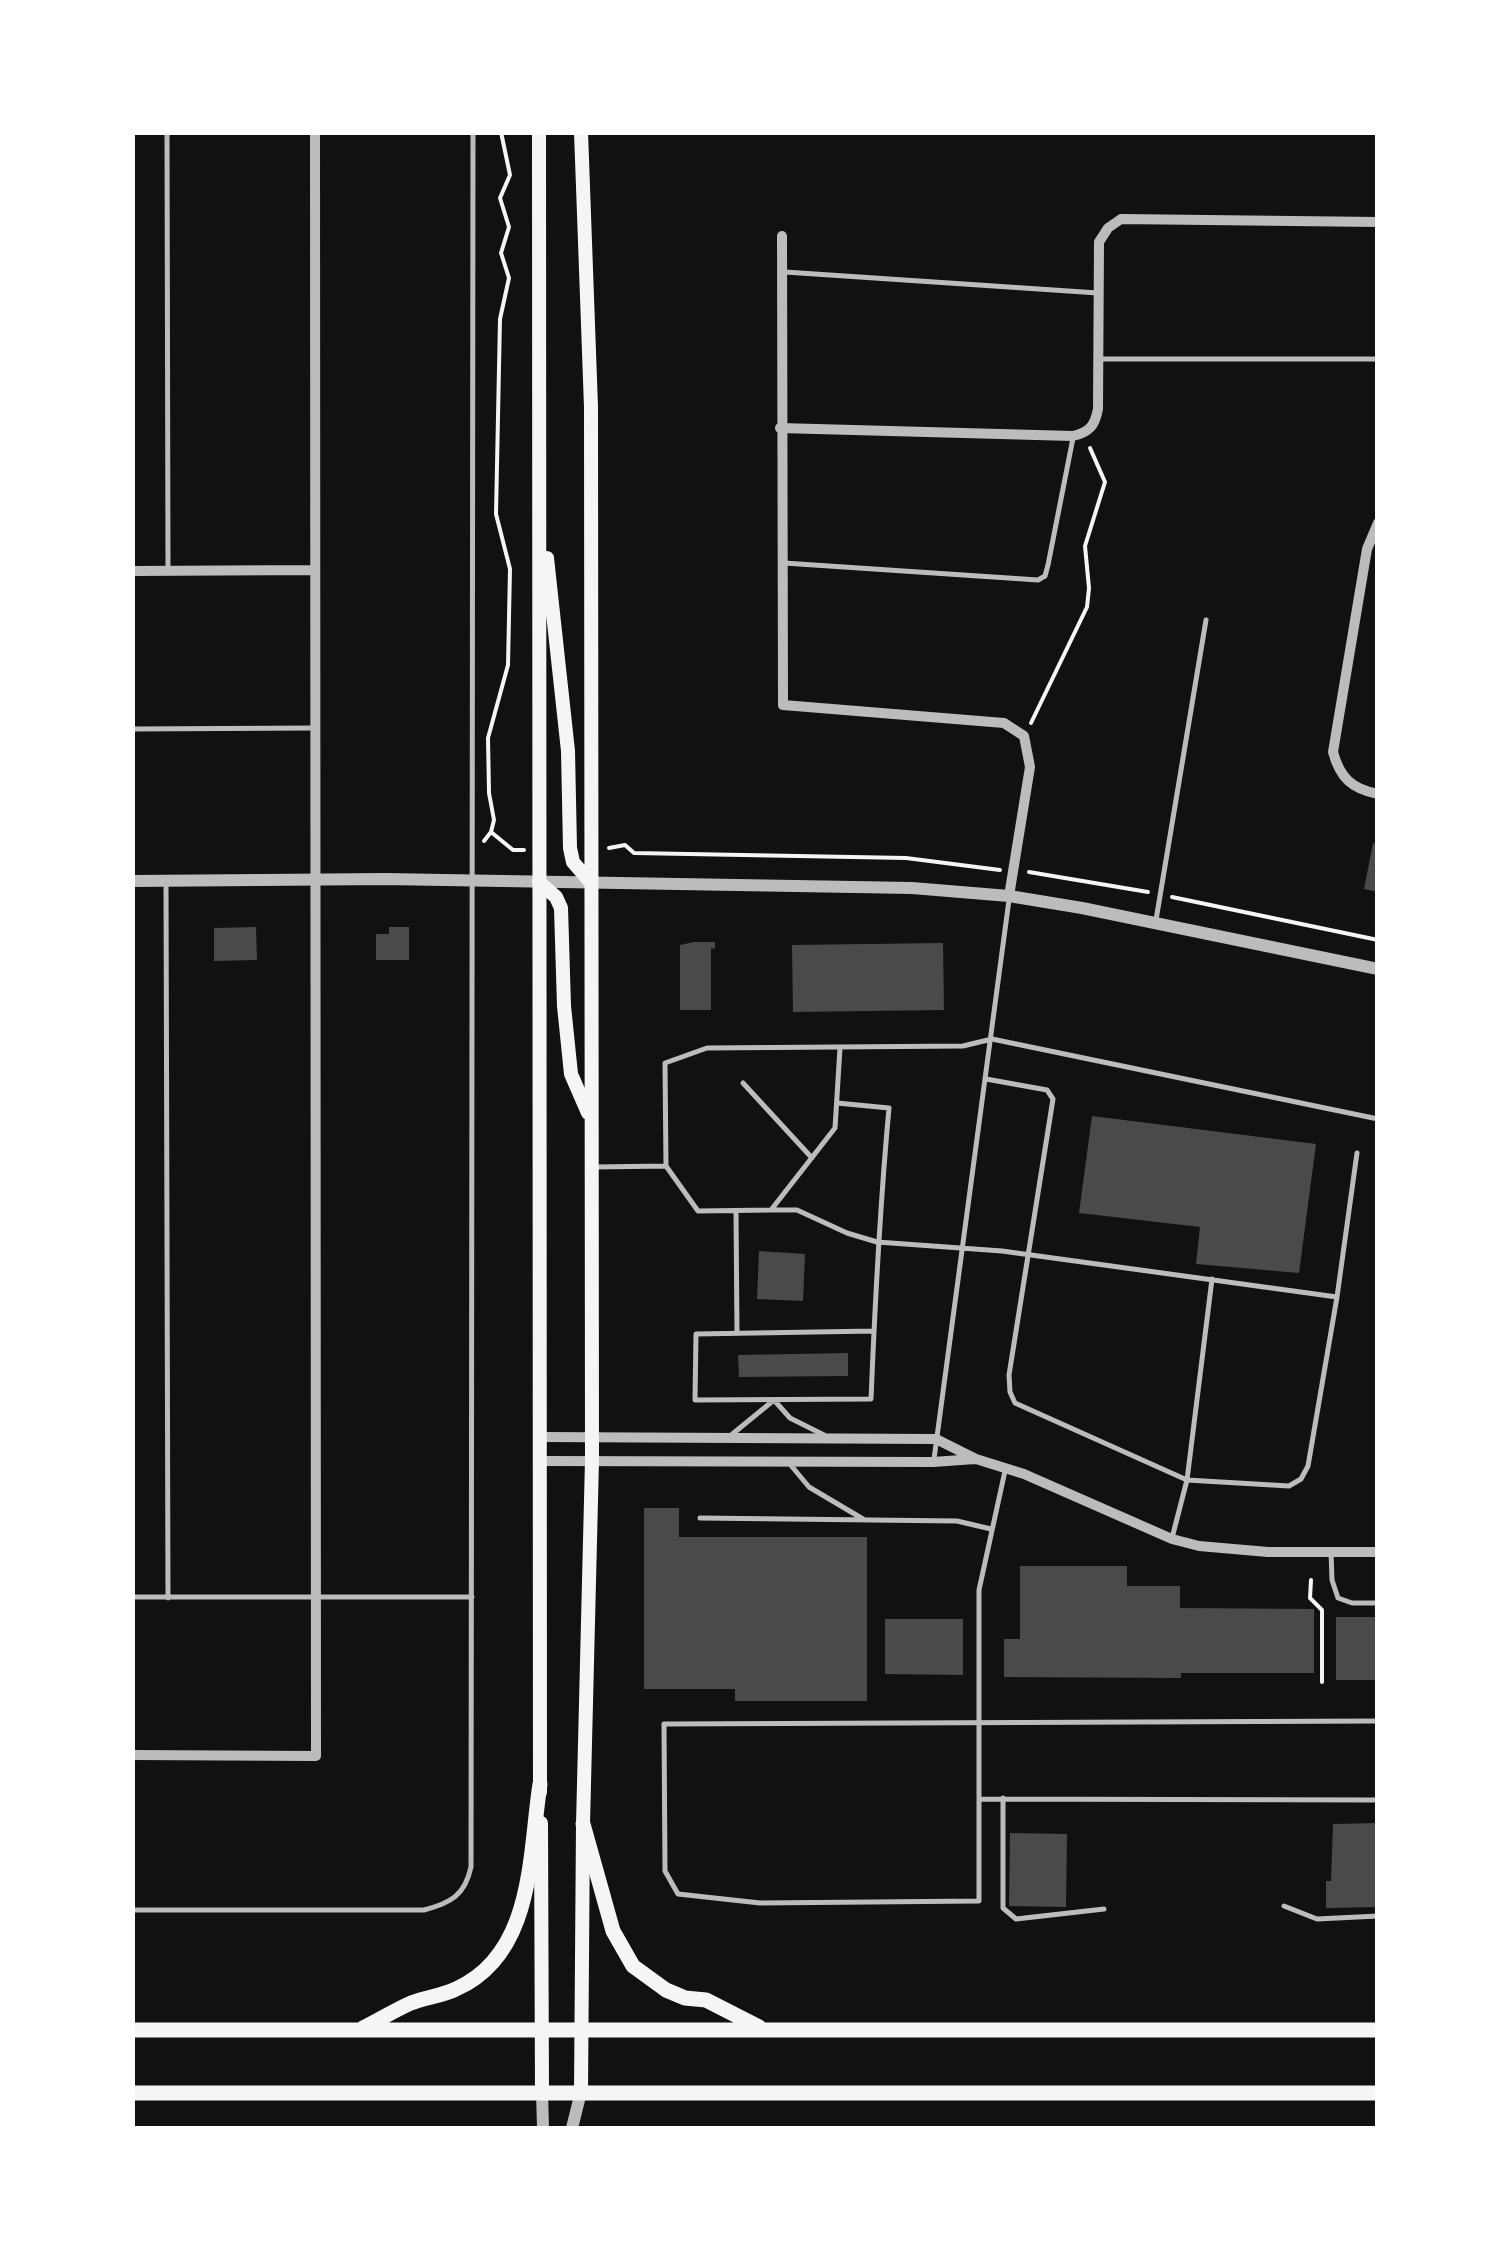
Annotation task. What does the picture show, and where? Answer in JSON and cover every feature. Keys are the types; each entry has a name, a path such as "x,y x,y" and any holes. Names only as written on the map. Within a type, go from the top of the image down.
{"main road":[{"path":"539,132 542,2092"},
{"path":"581,132 590,408 592,1121 592,1460 581,2092"},
{"path":"540,483 568,751 570,848 574,862 591,884"},
{"path":"539,882 556,897 561,908 571,1074 592,1121"},
{"path":"358,2030 414,2002 459,1988 492,1964 505,1949 521,1913 540,1784"},
{"path":"583,1824 612,1931 632,1966 666,1990 685,1998 706,2000 763,2029"},
{"path":"132,2030 1378,2030"},
{"path":"132,2093 1378,2093"}],"street":[{"path":"132,1754 316,1756 315,132"},
{"path":"780,428 1079,434 1096,422 1098,409 1100,242 1108,228 1120,219 1378,222"},
{"path":"782,236 783,705 1004,723 1024,736 1030,767 1009,896"},
{"path":"1378,524 1366,549 1333,752 1345,780 1359,790 1378,794"},
{"path":"132,571 314,570"},
{"path":"132,881 845,886 1009,896 1378,969"},
{"path":"541,1437 936,1439 1172,1539 1199,1546 1378,1552"},
{"path":"541,1461 976,1459"},
{"path":"542,2092 543,2128"},
{"path":"572,2128 581,2092"}],"lane":[{"path":"168,132 168,571"},
{"path":"132,1910 424,1910 458,1897 468,1883 472,1866 473,132"},
{"path":"782,272 1099,294"},
{"path":"1099,359 1378,359"},
{"path":"781,563 1038,580 1045,576 1079,434"},
{"path":"1156,923 1206,620"},
{"path":"132,728 315,728"},
{"path":"166,882 168,1598"},
{"path":"933,1462 1009,896"},
{"path":"1338,1297 964,1246 877,1242 798,1210 698,1211 666,1166 666,1064 707,1048 963,1046 992,1039 1378,1119"},
{"path":"771,1210 835,1128 840,1047"},
{"path":"986,1080 1047,1090 1053,1099 1009,1375 1015,1403 1187,1480 1288,1486 1301,1479 1308,1466 1338,1297 1357,1153"},
{"path":"743,1083 812,1158"},
{"path":"836,1103 889,1108 877,1242 874,1332 871,1399 695,1400 696,1334 874,1332"},
{"path":"592,1167 666,1166"},
{"path":"736,1212 738,1332"},
{"path":"1172,1539 1187,1480 1212,1280"},
{"path":"727,1438 774,1400"},
{"path":"774,1400 790,1418 831,1438"},
{"path":"787,1461 809,1487 863,1519"},
{"path":"1006,1468 979,1590 980,1723 979,1902 719,1900 678,1894 665,1871 664,1724 980,1723 1378,1721"},
{"path":"700,1518 957,1521 992,1529"},
{"path":"1332,1552 1332,1580 1338,1598 1352,1603 1378,1602"},
{"path":"132,1597 472,1598"},
{"path":"1003,1798 1003,1908 1007,1915 1016,1919 1104,1909"},
{"path":"980,1799 1378,1800"},
{"path":"1284,1906 1316,1919 1378,1916"}],"path":[{"path":"471,851 491,832 494,820 489,793 488,738 508,665 510,569 496,514 500,318 509,278 501,253 509,227 500,198 510,175 501,132"},
{"path":"1024,736 1084,616 1089,598 1084,546 1105,482 1079,434"},
{"path":"491,832 513,850"},
{"path":"617,848 626,845 634,853 906,858 988,870"},
{"path":"1036,872 1378,940"},
{"path":"1311,1580 1310,1598 1322,1610 1322,1682"}],"building":[{"path":"1373,843 1378,844 1378,892 1364,889"},
{"path":"256,927 257,960 214,961 214,928"},
{"path":"389,927 409,927 409,960 376,960 376,934 389,934"},
{"path":"715,942 715,949 711,948 711,1010 680,1010 680,945"},
{"path":"943,943 944,1010 793,1012 792,945"},
{"path":"1092,1116 1316,1144 1299,1273 1196,1264 1200,1227 1079,1213"},
{"path":"759,1251 805,1254 803,1301 757,1299"},
{"path":"848,1353 848,1376 739,1377 738,1355"},
{"path":"644,1508 679,1508 679,1537 867,1537 867,1701 735,1701 735,1689 644,1689"},
{"path":"1020,1566 1127,1566 1127,1586 1180,1586 1180,1608 1314,1609 1314,1673 1181,1673 1181,1678 1004,1677 1004,1639 1020,1639"},
{"path":"1336,1617 1378,1617 1378,1680 1336,1680"},
{"path":"885,1619 963,1619 963,1675 885,1674"},
{"path":"1378,1823 1378,1907 1326,1908 1333,1824"},
{"path":"1010,1833 1067,1834 1066,1907 1009,1906"}]}
